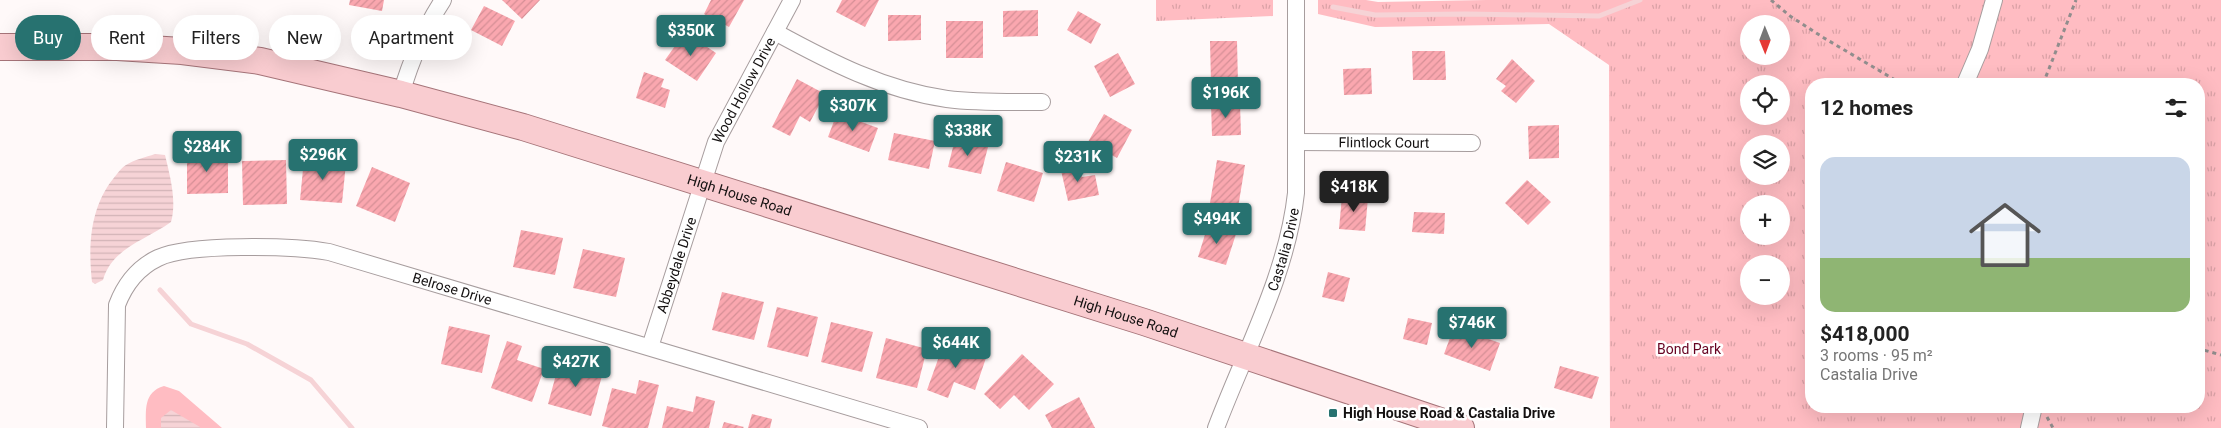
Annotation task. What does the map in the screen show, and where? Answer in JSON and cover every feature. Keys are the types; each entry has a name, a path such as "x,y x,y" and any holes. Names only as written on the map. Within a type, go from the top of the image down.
{"main road":[{"name":"High House Road","path":"0,46 117,47 192,52 260,61 401,94 523,127 701,183 1244,355 1461,428"}],"street":[{"path":"401,94 409,66 430,20 443,0"},
{"name":"Wood Hollow Drive","path":"701,183 716,142 792,0"},
{"name":"Castalia Drive","path":"1216,428 1286,249 1293,221 1296,193 1296,0"},
{"path":"1968,78 1980,49 1994,0"},
{"path":"774,32 837,65 897,88 947,99 1042,102"},
{"name":"Flintlock Court","path":"1296,142 1472,143"},
{"name":"Abbeydale Drive","path":"650,348 692,219 701,183"},
{"name":"Belrose Drive","path":"115,428 117,305 132,277 144,266 159,257 177,252 213,249 304,248 329,252 918,428"},
{"path":"2029,428 2032,413"}],"path":[{"path":"1771,0 1790,16 1824,38 1892,78"},
{"path":"2046,78 2076,0"},
{"path":"2205,350 2221,354"}],"green space":[{"path":"1156,0 1273,0 1273,16 1156,21"},
{"name":"Bond Park","path":"1318,0 1366,0 1378,2 1486,0 2221,0 2221,428 1610,428 1609,65 1549,24 1375,27 1318,14"},
{"path":"164,386 179,391 222,428 146,428 146,409 149,397 157,389"}],"shaded area":[{"path":"155,154 165,155 171,180 173,214 171,222 122,252 107,269 103,280 95,284 92,282 90,255 92,228 99,202 105,190 122,168"},
{"path":"171,410 200,428 161,428 161,418"}],"building":[{"path":"350,0 384,0 382,11 349,5"},
{"path":"502,0 540,0 522,19"},
{"path":"711,0 744,0 729,27 704,14"},
{"path":"842,0 879,0 865,27 836,12"},
{"path":"484,6 515,21 502,46 472,31"},
{"path":"1038,10 1038,36 1003,37 1003,11"},
{"path":"1078,11 1101,24 1091,44 1067,30"},
{"path":"888,15 921,15 921,40 888,41"},
{"path":"946,21 983,21 983,58 946,58"},
{"path":"685,32 716,53 697,81 665,60"},
{"path":"1210,41 1237,41 1238,84 1211,84"},
{"path":"1412,51 1445,51 1446,80 1413,80"},
{"path":"1118,53 1135,84 1110,97 1094,66"},
{"path":"1512,59 1535,81 1516,103 1501,91 1506,86 1496,79"},
{"path":"1371,68 1372,94 1344,95 1343,69"},
{"path":"644,72 664,79 661,87 670,90 665,108 636,98"},
{"path":"797,79 825,94 810,122 800,116 790,136 772,127"},
{"path":"1211,103 1240,103 1241,135 1212,136"},
{"path":"837,113 878,128 869,152 828,137"},
{"path":"1104,114 1132,130 1117,158 1088,142"},
{"path":"1559,125 1559,158 1529,159 1528,126"},
{"path":"894,133 935,141 929,169 888,160"},
{"path":"955,139 988,147 981,174 948,167"},
{"path":"187,153 228,153 228,193 187,194"},
{"path":"304,159 346,163 342,203 300,200"},
{"path":"286,160 287,204 243,205 242,161"},
{"path":"1217,160 1245,165 1238,208 1210,203"},
{"path":"1006,162 1043,173 1034,202 997,191"},
{"path":"1078,162 1082,177 1095,175 1099,195 1068,201 1060,166"},
{"path":"372,167 410,183 395,222 356,206"},
{"path":"1527,180 1551,202 1528,225 1505,203"},
{"path":"1342,196 1368,198 1365,231 1339,229"},
{"path":"1414,212 1445,213 1444,234 1412,232"},
{"path":"1208,225 1236,234 1226,265 1198,257"},
{"path":"521,230 563,238 555,275 513,267"},
{"path":"583,249 625,258 616,297 573,288"},
{"path":"1328,272 1350,278 1344,302 1322,297"},
{"path":"722,292 764,302 754,340 712,330"},
{"path":"777,307 818,317 808,357 767,347"},
{"path":"1408,318 1432,323 1427,345 1403,339"},
{"path":"831,322 873,332 862,372 821,362"},
{"path":"449,326 490,335 482,373 441,364"},
{"path":"1454,327 1500,343 1490,371 1444,354"},
{"path":"886,338 927,349 917,388 876,378"},
{"path":"945,340 987,355 975,390 954,382 948,398 927,390"},
{"path":"507,341 522,346 517,360 544,369 532,402 491,388"},
{"path":"1022,354 1054,384 1029,410 1014,395 1000,409 984,394"},
{"path":"560,360 603,372 591,416 548,404"},
{"path":"1560,366 1599,377 1592,399 1554,388"},
{"path":"639,380 659,385 648,428 610,428 602,426 612,388 636,394"},
{"path":"696,396 715,401 709,428 662,428 667,406 693,412"},
{"path":"1079,397 1095,428 1052,428 1045,415"},
{"path":"752,414 772,419 770,428 748,428"},
{"path":"724,422 744,427 722,428"}],"waterway":[{"path":"1333,7 1375,15 1599,16 1640,0"},
{"path":"160,290 191,324 247,344 311,380 352,428"}],"place":[{"name":"High House Road & Castalia Drive","path":"1333,413"}]}
